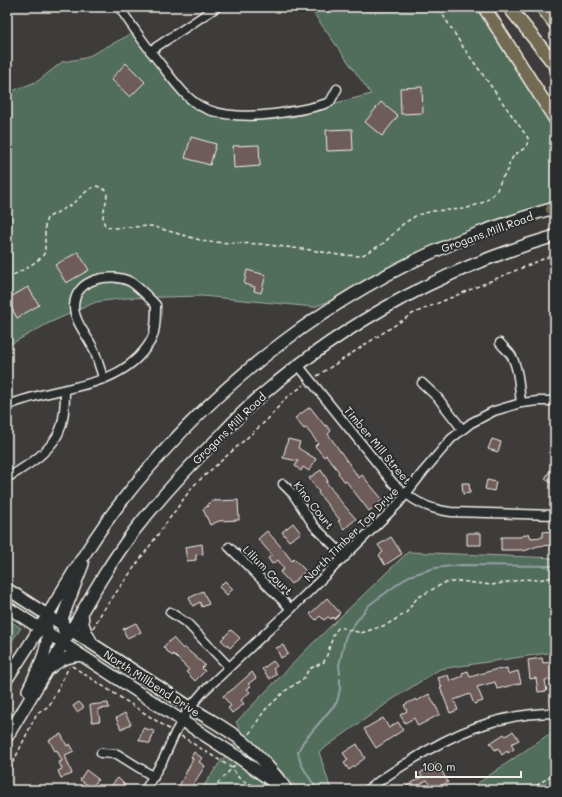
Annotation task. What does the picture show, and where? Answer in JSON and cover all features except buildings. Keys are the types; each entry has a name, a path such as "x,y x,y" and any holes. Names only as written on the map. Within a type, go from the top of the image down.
{"main road":[{"path":"484,7 555,119"},
{"path":"509,7 555,65"},
{"path":"542,7 555,24"},
{"name":"Grogans Mill Road","path":"7,679 45,625 74,569 118,506 156,459 177,436 198,414 233,382 291,336 328,310 367,286 461,240 508,222 554,208"},
{"name":"Grogans Mill Road","path":"83,611 113,562 134,532 187,468 262,394 298,365 341,334 415,291 473,264 517,247 555,236"},
{"path":"65,634 66,610 90,545"},
{"path":"22,598 43,603 51,599 74,569"},
{"name":"North Millbend Drive","path":"7,589 22,598 45,625"},
{"name":"North Millbend Drive","path":"7,607 20,615 94,646 217,724 244,743 270,768 287,790"},
{"path":"83,611 86,632 94,646"},
{"path":"7,738 46,671 65,634 83,611"},
{"path":"19,661 21,652 28,638 29,631 20,615"},
{"path":"24,708 27,693 40,664 45,647 45,625 65,634"},
{"name":"North Millbend Drive","path":"65,634 81,655 238,757 283,790"},
{"path":"46,671 67,657 81,655"}],"street":[{"path":"119,7 150,51 180,89 202,107 214,112 260,116 317,107 330,102 336,89"},
{"path":"150,51 217,7"},
{"path":"7,406 29,397 65,390 104,379 132,364 147,346 154,333 156,305 132,283 118,278 101,278 91,280 82,286 77,295 74,306 77,319 94,350 104,379"},
{"path":"500,343 511,355 519,385 520,403"},
{"name":"Timber Mill Street","path":"298,365 392,483 406,495 436,510 446,512 555,515"},
{"path":"422,383 438,398 462,429"},
{"path":"7,478 44,452 56,437 63,421 65,390"},
{"name":"North Timber Top Drive","path":"146,790 154,778 181,721 190,708 229,667 345,557 406,495 439,452 462,429 494,411 520,403 555,401"},
{"name":"Kino Court","path":"283,484 294,494 314,526 345,557"},
{"name":"Lilium Court","path":"229,547 291,609"},
{"path":"170,612 188,624 229,667"},
{"path":"367,790 432,747 465,731 483,724 509,718 524,715 555,713"},
{"path":"101,753 117,754 154,778"}],"path":[{"path":"7,278 27,268 42,257 45,252 45,224 47,218 72,205 88,190 96,186 104,190 107,194 107,200 102,212 103,223 106,227 151,226 207,242 266,244 339,255 361,256 384,243 403,224 417,215 432,211 465,209 484,202 497,190 502,178 509,169 509,164 514,155 525,148 528,138 463,47 438,7"},
{"path":"86,632 92,632 102,612 193,486 267,420 286,398 412,314 555,255"},
{"path":"244,743 265,710 285,691 304,678 310,669 324,662 334,633 339,627 362,633 386,625 406,613 417,598 444,583 459,580 492,585 524,579 538,580 553,577 555,578"},
{"path":"7,775 38,713 49,706 70,665 160,725 232,768 239,778 247,783 266,790"},
{"path":"216,790 217,784 232,768 238,757"},
{"path":"531,790 550,776 555,775"}],"green space":[{"path":"309,7 480,7 555,129 555,203 343,296 314,307 202,296 127,298 96,302 49,323 7,346 7,93 38,81 62,62 85,58 133,33 210,114 270,120 371,94"},
{"path":"408,552 555,558 555,652 440,669 393,699 319,752 331,790 299,790 265,754 251,771 271,790 201,790 242,734 236,722 312,644"},
{"path":"7,619 21,628 7,648"},
{"path":"555,730 555,790 468,790"}],"waterway":[{"path":"340,674 339,665 346,635 369,605 409,576 435,568 461,565 555,566"},
{"path":"317,790 301,764 298,752 303,742 337,702 340,689 340,679"}]}
